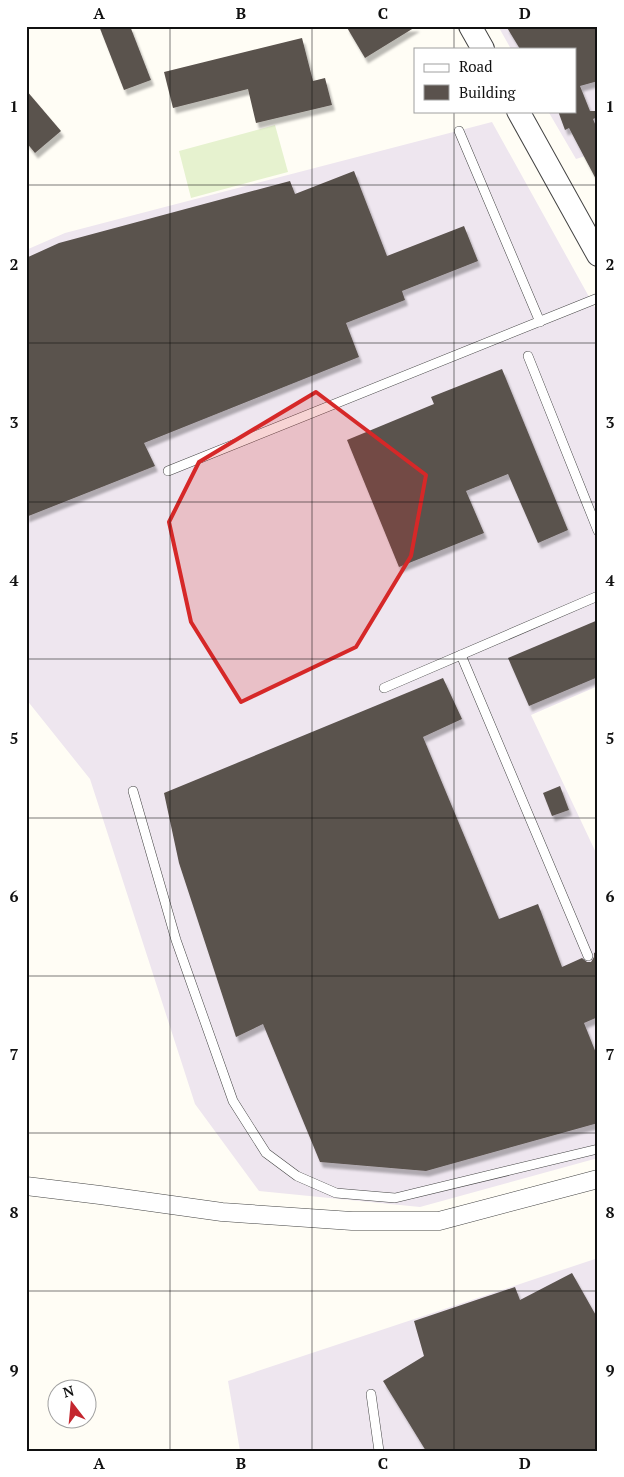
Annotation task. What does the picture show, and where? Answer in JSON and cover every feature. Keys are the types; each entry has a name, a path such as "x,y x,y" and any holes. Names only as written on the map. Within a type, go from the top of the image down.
{"street":[{"path":"470,26 482,48"},
{"path":"519,112 598,255"},
{"path":"26,1186 100,1194 222,1212 352,1222 439,1221 598,1179"}],"lane":[{"path":"460,131 540,322"},
{"path":"168,471 598,298"},
{"path":"528,356 598,531"},
{"path":"384,688 598,596"},
{"path":"461,655 588,956"},
{"path":"133,791 176,940 233,1101 266,1153 297,1176 336,1194 395,1198 598,1149"},
{"path":"371,1394 379,1451"}],"highlighted area":[{"path":"316,392 426,475 411,556 356,647 241,702 191,622 169,522 199,462"}],"shaded area":[{"path":"498,26 598,26 598,152 576,159 549,112 576,112 576,48 510,48"},
{"path":"492,122 598,313 598,686 531,715 598,857 598,1158 420,1207 259,1191 195,1104 90,779 26,699 26,250 65,233"},
{"path":"598,1258 598,1451 240,1451 228,1381"}],"green space":[{"path":"275,125 288,172 191,198 179,151"}],"building":[{"path":"99,26 130,26 151,80 124,90"},
{"path":"346,26 417,26 365,58"},
{"path":"506,26 598,26 598,81 580,86 590,111 598,111 598,117 593,119 598,131 598,183 569,128 565,130 558,112 576,112 576,48 519,48"},
{"path":"302,38 313,81 325,78 332,105 256,123 248,89 173,108 164,72"},
{"path":"26,90 61,131 35,153 26,142"},
{"path":"354,171 387,256 464,226 478,261 402,291 405,300 346,323 359,357 144,443 155,466 26,517 26,258 59,243 290,181 295,194"},
{"path":"502,369 568,530 538,543 508,474 466,491 484,533 399,567 347,440 434,404 431,397"},
{"path":"598,620 598,677 529,706 508,658"},
{"path":"443,678 462,719 423,737 499,919 538,904 562,967 582,958 587,962 591,962 594,953 598,951 598,1017 584,1023 598,1058 598,1123 426,1171 320,1162 263,1024 236,1037 179,863 164,793"},
{"path":"560,786 569,810 552,816 543,793"},
{"path":"572,1273 598,1319 598,1451 426,1451 383,1381 424,1356 414,1321 515,1287 520,1300"}]}
